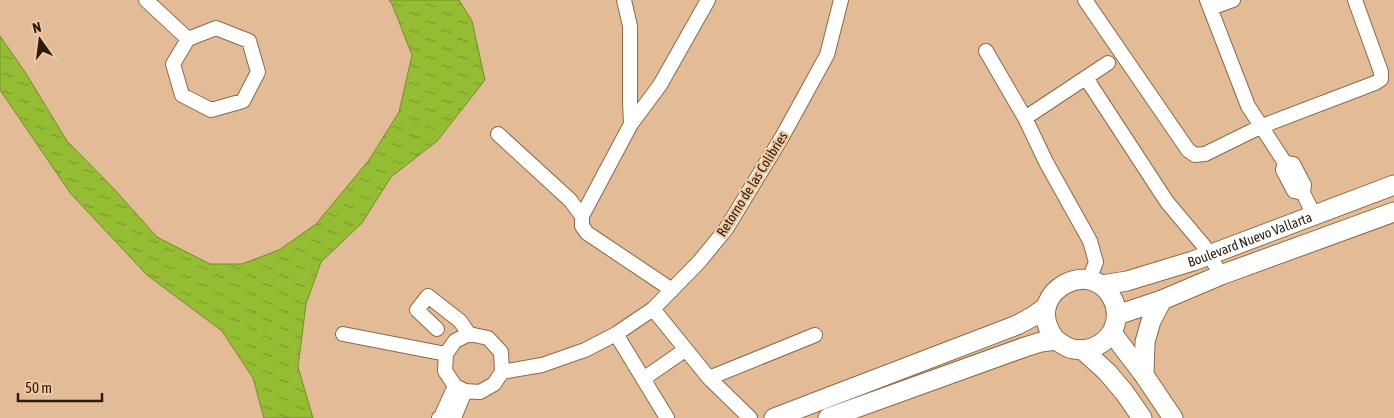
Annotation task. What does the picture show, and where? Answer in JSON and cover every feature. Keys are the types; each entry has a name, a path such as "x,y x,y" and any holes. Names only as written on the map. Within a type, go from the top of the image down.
{"main road":[{"name":"Boulevard Nuevo Vallarta","path":"774,418 1018,325 1046,307 1052,294 1062,284 1075,279 1096,282 1127,281 1209,255 1394,185"},
{"path":"1361,197 1370,221"},
{"name":"Boulevard Nuevo Vallarta","path":"1083,350 1099,345 1106,340 1114,324 1162,300 1221,275 1394,212"},
{"path":"1096,282 1110,294 1115,304 1114,324 1144,375 1173,418"},
{"path":"1144,375 1145,342 1151,321 1162,300"},
{"path":"1046,307 1047,325 1056,340 1064,346 1083,350 1107,372 1142,418"},
{"path":"828,418 1025,347 1056,340"}],"street":[{"path":"146,0 188,39"},
{"path":"624,0 630,26 631,124"},
{"path":"672,290 587,233 582,226 582,216 631,124 660,85 708,0"},
{"name":"Retorno de las Colibries","path":"502,372 542,365 585,350 616,334 653,309 699,262 726,229 782,137 828,55 841,0"},
{"path":"1085,0 1188,150 1195,155 1205,154 1262,126 1375,83 1381,79 1381,72 1355,0"},
{"path":"1233,0 1209,4 1248,106 1285,163 1283,170 1294,192 1303,193 1314,215"},
{"path":"216,28 249,41 258,72 243,101 211,110 182,95 173,64 188,39 216,28"},
{"path":"986,51 1025,118 1046,162 1090,241 1096,262 1096,282"},
{"path":"1025,118 1108,63"},
{"path":"1086,78 1167,202 1204,246 1221,275"},
{"path":"498,134 570,200 582,216"},
{"path":"437,329 416,310 428,296 460,321 469,334"},
{"path":"653,309 709,378 750,418"},
{"path":"343,334 446,354"},
{"path":"469,334 488,338 501,352 502,372 494,384 480,392 460,388 445,371 446,354 455,341 469,334"},
{"path":"616,334 667,418"},
{"path":"709,378 815,335"},
{"path":"643,379 686,350"},
{"path":"444,418 460,388"}],"water":[{"path":"389,0 459,0 472,21 485,80 437,141 391,177 362,223 321,262 306,304 298,367 313,418 264,418 253,378 222,331 147,275 71,194 0,90 0,36 25,72 67,141 115,190 157,237 210,264 242,264 279,250 316,224 369,160 399,112 412,55"}]}
